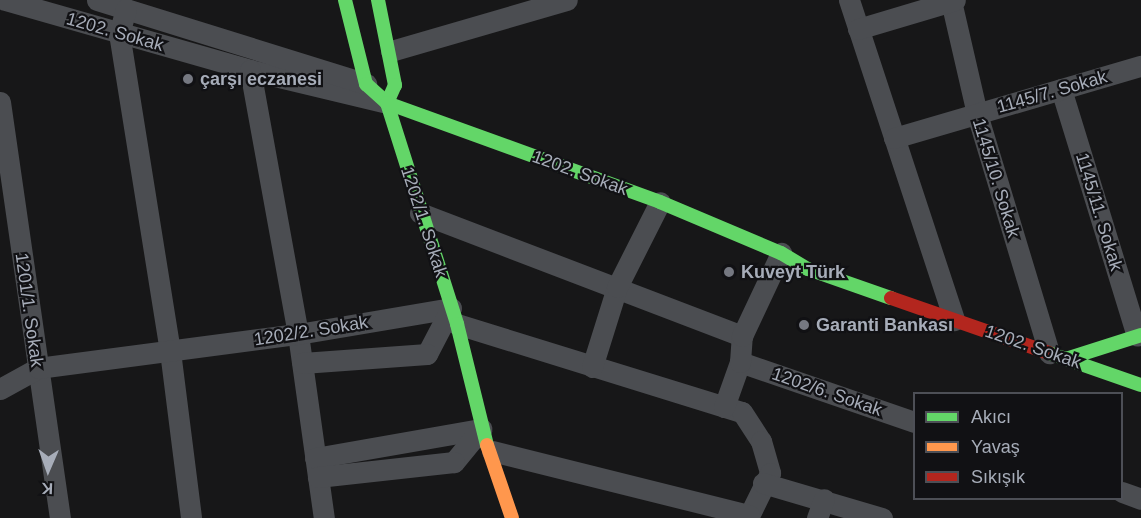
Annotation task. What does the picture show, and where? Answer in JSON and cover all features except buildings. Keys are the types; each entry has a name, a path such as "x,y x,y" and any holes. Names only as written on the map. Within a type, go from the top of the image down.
{"street":[{"name":"1202. Sokak","path":"5,0 250,70 387,103 660,202 781,253 808,269 1141,385"},
{"name":"1202. Sokak","path":"97,0 366,84"},
{"path":"345,0 366,84 387,103 395,86 391,51 378,0"},
{"path":"391,51 567,0"},
{"path":"849,0 954,320"},
{"path":"858,29 953,1"},
{"name":"1145/10. Sokak","path":"953,1 977,114 1058,356"},
{"path":"126,9 119,33 170,351 191,518"},
{"name":"1145/7. Sokak","path":"894,138 1141,66"},
{"path":"250,70 298,334 324,518"},
{"name":"1145/11. Sokak","path":"1061,89 1139,335"},
{"name":"1201/1. Sokak","path":"0,102 6,190 38,368 60,518"},
{"name":"1202/1. Sokak","path":"387,103 454,316 481,429 492,451 512,518"},
{"path":"592,367 617,287 660,202"},
{"path":"420,213 742,336"},
{"path":"724,407 740,362 742,336 781,253"},
{"name":"1202/2. Sokak","path":"302,363 427,354 454,316"},
{"name":"1202/2. Sokak","path":"0,389 38,368 454,316 592,367 742,412 761,441 770,473 763,483"},
{"path":"1058,356 1139,335"},
{"name":"1202/6. Sokak","path":"740,362 913,421"},
{"path":"1124,379 1141,374"},
{"path":"316,468 454,462 481,429"},
{"path":"492,451 748,516 763,483 821,508 882,518"},
{"path":"1123,492 1141,499"}],"traffic: fast":[{"path":"345,0 366,84 387,103 457,324 487,445"},
{"path":"378,0 395,85 387,103"},
{"path":"387,103 660,202 781,253 808,269 891,298"},
{"path":"1066,359 1141,335"},
{"path":"1049,353 1141,385"}],"traffic: slow":[{"path":"487,445 512,518"}],"traffic: jam":[{"path":"891,298 1049,353"}],"place":[{"name":"çarşı eczanesi","path":"188,79"},
{"name":"Kuveyt Türk","path":"729,272"},
{"name":"Garanti Bankası","path":"804,325"}]}
